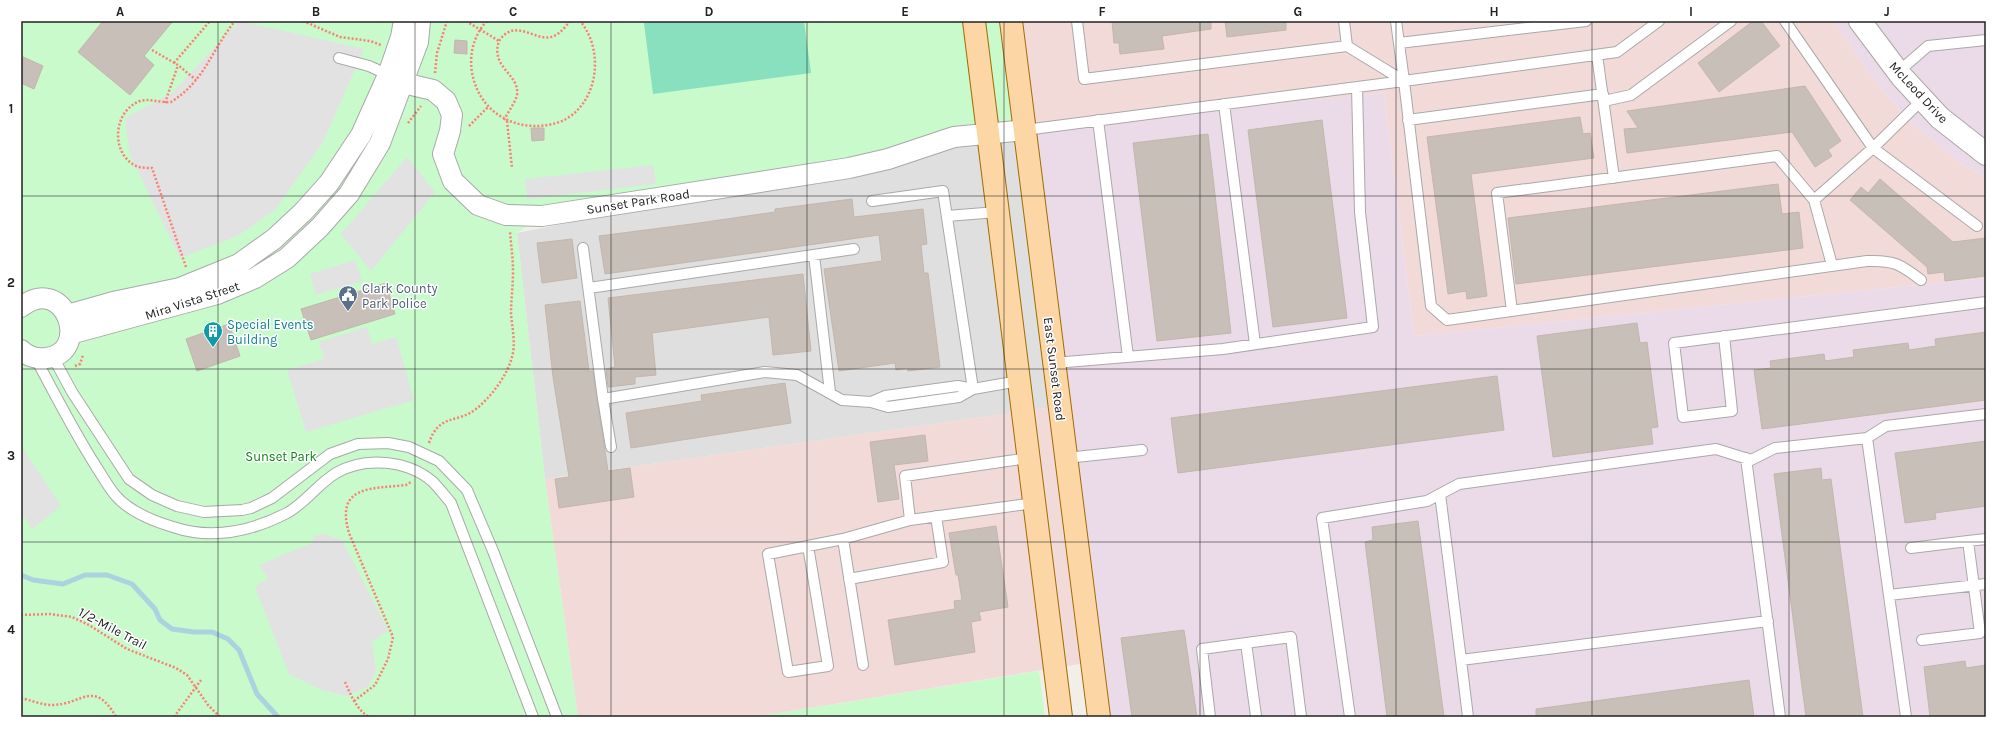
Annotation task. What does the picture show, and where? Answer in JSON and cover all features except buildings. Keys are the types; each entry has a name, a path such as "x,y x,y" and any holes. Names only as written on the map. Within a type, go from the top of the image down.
{"main road":[{"path":"974,21 1061,717"},
{"name":"East Sunset Road","path":"1011,21 1099,717"}],"street":[{"path":"396,79 404,21"},
{"path":"396,79 418,42 420,21"},
{"name":"McLeod Drive","path":"1860,21 1898,72 1940,118 1986,154"},
{"name":"Sunset Park Road","path":"396,79 434,90 446,102 452,115 450,131 443,154 453,181 478,205 509,215 542,216 849,168 888,159 954,137 1025,130"},
{"name":"Mira Vista Street","path":"67,315 113,302 180,288 239,264 274,239 303,212 333,177 362,135 396,79"},
{"name":"Mira Vista Street","path":"70,334 217,294 256,278 287,258 320,227 349,194 380,143 396,79"},
{"path":"21,307 37,299 47,299 56,303 67,315 71,328 65,347 60,353 36,355"}],"lane":[{"path":"1077,21 1084,79 1347,46 1404,81"},
{"path":"1344,21 1347,46"},
{"path":"1396,21 1431,306 1448,320 1832,266 1886,260 1904,267 1921,280"},
{"path":"1399,43 1586,21"},
{"path":"1025,130 1617,52 1659,21"},
{"path":"1408,120 1631,95 1731,21"},
{"path":"1785,21 1873,148 1977,226"},
{"path":"1898,72 1928,46 1986,40"},
{"path":"1598,55 1614,178"},
{"path":"339,58 369,66 396,79"},
{"path":"1054,363 1223,349 1373,327 1360,212 1357,87"},
{"path":"1814,200 1873,148 1923,99"},
{"path":"1224,104 1255,344"},
{"path":"1098,120 1128,357"},
{"path":"1512,310 1497,193 1777,156 1814,200 1832,266"},
{"path":"872,201 943,191 973,389"},
{"path":"947,216 997,212"},
{"path":"583,248 590,288 603,399 611,447"},
{"path":"590,288 854,249"},
{"path":"814,255 830,392"},
{"path":"1724,336 1732,412 1683,418 1674,343 1724,336 1986,302"},
{"path":"36,355 63,413 116,496 139,514 185,531 192,533 230,533 264,523 288,512 337,472 359,464 384,462 408,468 432,482 451,503 533,717"},
{"path":"36,355 72,392 129,479 152,495 177,506 204,512 242,510 251,508 272,498 330,454 358,444 388,443 409,448 439,461 467,490 493,551 557,717"},
{"path":"603,399 765,372 797,375 842,400 871,402 888,407 959,398 973,389"},
{"path":"871,402 885,396 913,392 958,386 973,389 1018,381"},
{"path":"938,389 940,400"},
{"path":"913,392 915,403"},
{"path":"1350,717 1322,518 1427,501 1459,484 1716,449 1751,460 1775,448 1867,438 1886,426 1986,414"},
{"path":"1867,438 1906,717"},
{"path":"1066,458 1142,450"},
{"path":"910,520 905,476 1028,458"},
{"path":"1746,458 1780,717"},
{"path":"1440,494 1468,717"},
{"path":"808,546 828,666 788,672 768,554 842,539 910,520 1034,503"},
{"path":"849,578 943,562 936,516"},
{"path":"842,539 863,665"},
{"path":"1911,548 1986,539"},
{"path":"1922,640 1983,632 1974,585 1968,541"},
{"path":"1889,595 1986,584"},
{"path":"1461,660 1768,621"},
{"path":"1210,717 1202,649 1291,637 1301,717"},
{"path":"1246,643 1256,716"}],"path":[{"path":"174,63 210,21"},
{"path":"186,270 152,168 137,166 127,159 121,150 118,139 120,121 124,113 131,106 141,101 152,100 165,102 177,98 196,80 211,61 226,32 235,21"},
{"path":"303,21 340,37 370,41 382,45"},
{"path":"435,78 437,53 447,21"},
{"path":"466,21 499,41"},
{"path":"487,21 481,29 473,46 470,68 475,89 488,107 505,120 524,126 545,126 566,119 581,105 592,87 596,68 594,48 587,29 580,21"},
{"path":"512,168 505,120 517,91 513,80 500,64 498,58 499,41 510,32 522,30 538,37 553,37 570,21"},
{"path":"152,50 178,65 196,80"},
{"path":"165,102 178,65"},
{"path":"469,126 488,107"},
{"name":"1/2-Mile Trail","path":"21,615 50,614 72,617 89,625 127,649 176,668 187,675 196,685 208,705 220,717"},
{"path":"174,717 191,696 196,685 201,680"},
{"path":"345,682 354,701 363,713 369,717"},
{"path":"21,698 52,705 93,695 106,701 116,717"}],"shaded area":[{"path":"239,21 364,49 323,142 275,210 237,236 180,258 130,155 125,118 172,93"},
{"path":"1011,21 1833,21 1872,77 1909,121 1964,166 1986,177 1986,278 1414,336 1384,93 1025,130"},
{"path":"1833,21 1986,21 1986,177 1964,166 1909,121 1872,77"},
{"path":"1384,93 1414,336 1986,278 1986,717 1099,717 1025,130"},
{"path":"1025,130 1060,406 545,479 517,233 849,168"},
{"path":"407,157 435,192 371,271 341,234"},
{"path":"653,165 656,184 527,199 525,179"},
{"path":"355,260 362,281 316,295 310,274"},
{"path":"367,327 372,344 396,337 414,400 306,432 287,370 324,359 319,342"},
{"path":"1060,406 1092,662 754,717 578,717 545,479"},
{"path":"21,446 61,506 32,529 21,512"},
{"path":"324,534 342,540 388,630 372,642 376,671 368,687 346,696 322,690 289,674 255,587 268,578 259,565 312,543 314,536"}],"green space":[{"name":"Sunset Park","path":"21,21 1011,21 1025,130 888,159 542,216 517,233 545,479 578,717 21,717"},
{"path":"656,21 804,21 811,73 653,94 644,23"},
{"path":"1039,671 1045,717 754,717"}],"waterway":[{"path":"21,575 33,580 63,584 85,575 107,575 132,584 155,609 160,620 172,629 194,632 212,632 228,639 239,650 257,694 278,717"}],"place":[{"name":"Clark County Park Police","path":"348,312"},
{"name":"Special Events Building","path":"213,348"}]}
